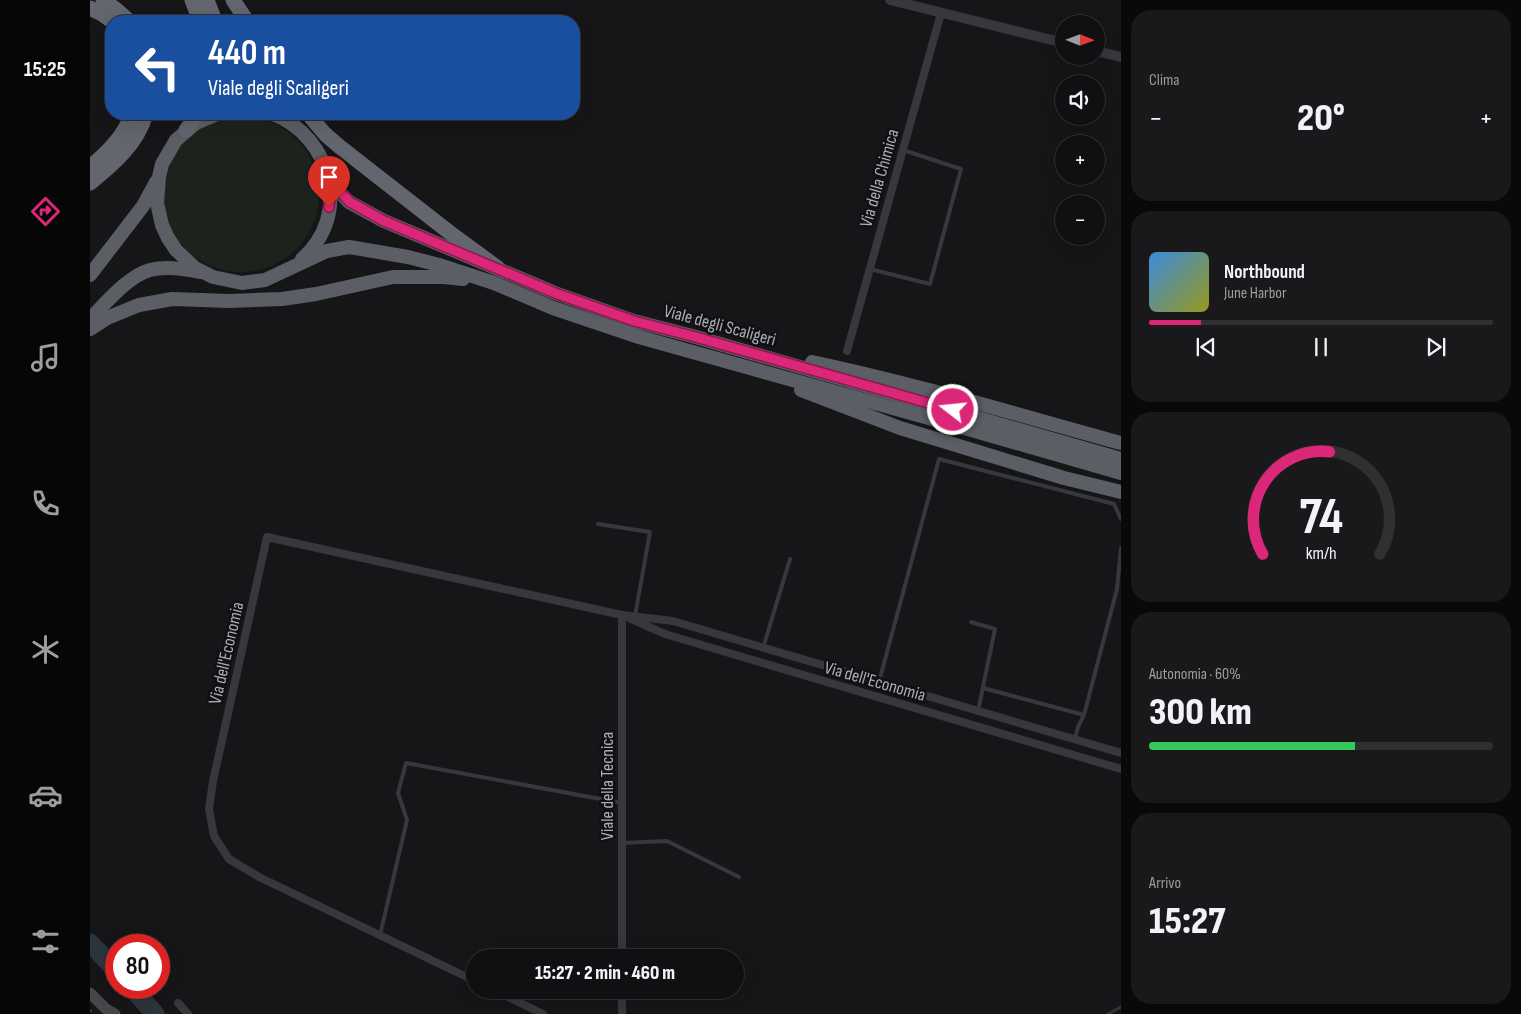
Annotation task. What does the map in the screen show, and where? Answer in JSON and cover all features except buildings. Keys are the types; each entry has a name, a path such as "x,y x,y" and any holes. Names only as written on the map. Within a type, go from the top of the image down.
{"highway":[{"path":"103,0 122,15"},
{"path":"192,0 198,15"},
{"path":"207,0 213,15"},
{"path":"233,0 243,15"},
{"path":"90,8 105,16"},
{"path":"90,167 112,146 129,120"},
{"path":"90,184 125,152 140,130 144,120"},
{"path":"186,130 194,120"},
{"name":"Viale degli Scaligeri","path":"203,120 186,130 176,140 162,164 157,203 162,225 176,250 195,268 213,277 242,283 264,280 327,251 349,247 408,257 496,276 555,293 634,321 692,336 970,422 1121,473"},
{"name":"Viale degli Scaligeri","path":"286,120 299,128 318,151 325,165 330,197 328,217 322,233 310,252 290,269"},
{"path":"313,120 340,147 496,276"},
{"path":"90,275 143,206 159,177"},
{"name":"Viale degli Scaligeri","path":"329,181 350,202 384,221 496,276 553,308 639,337 721,360 1121,458"},
{"path":"90,319 132,279 150,270 174,268 202,272"},
{"path":"90,329 107,318 139,305 172,299 229,301 282,299 316,294 393,277 496,276"},
{"path":"692,336 845,369 1121,443"},
{"path":"721,360 900,428 1064,478 1121,492"}],"main road":[{"path":"90,993 106,1009 115,1014"}],"street":[{"path":"890,0 1055,41"},
{"name":"Via della Chimica","path":"847,351 941,13"},
{"path":"1105,53 1121,57"},
{"name":"Via dell'Economia","path":"466,977 258,877 229,859 214,836 209,809 213,781 268,536 622,615 673,621 1121,752"},
{"name":"Via dell'Economia","path":"622,615 665,634 1121,769"},
{"name":"Viale della Tecnica","path":"622,615 622,949"},
{"path":"512,999 543,1014"},
{"path":"622,999 622,1014"},
{"path":"178,1003 188,1014"}],"lane":[{"path":"870,269 930,284 961,168 903,150"},
{"path":"879,682 939,459 1114,504 1121,519"},
{"path":"598,524 650,532 635,616"},
{"path":"1075,739 1078,726 1084,715 1117,589 1121,548"},
{"path":"763,648 790,559"},
{"path":"901,601 906,602"},
{"path":"971,622 995,629 978,711"},
{"path":"983,688 1084,715"},
{"path":"380,936 407,820 398,793 406,763 622,803"},
{"path":"622,843 667,841 739,877"}],"path":[{"path":"90,1010 94,1014"}],"shaded area":[{"path":"218,120 264,120 284,129 306,151 313,164 319,194 317,209 313,224 306,237 284,259 271,266 256,270 241,272 226,270 211,266 198,259 176,237 169,224 165,209 163,194 165,179 169,164 176,151 198,129"}],"waterway":[{"path":"90,943 105,959"},
{"path":"142,999 155,1014"},
{"path":"1108,1014 1121,1007"}],"route":[{"path":"329,207 329,181 350,202 384,221 555,293 634,321 953,410"}]}
